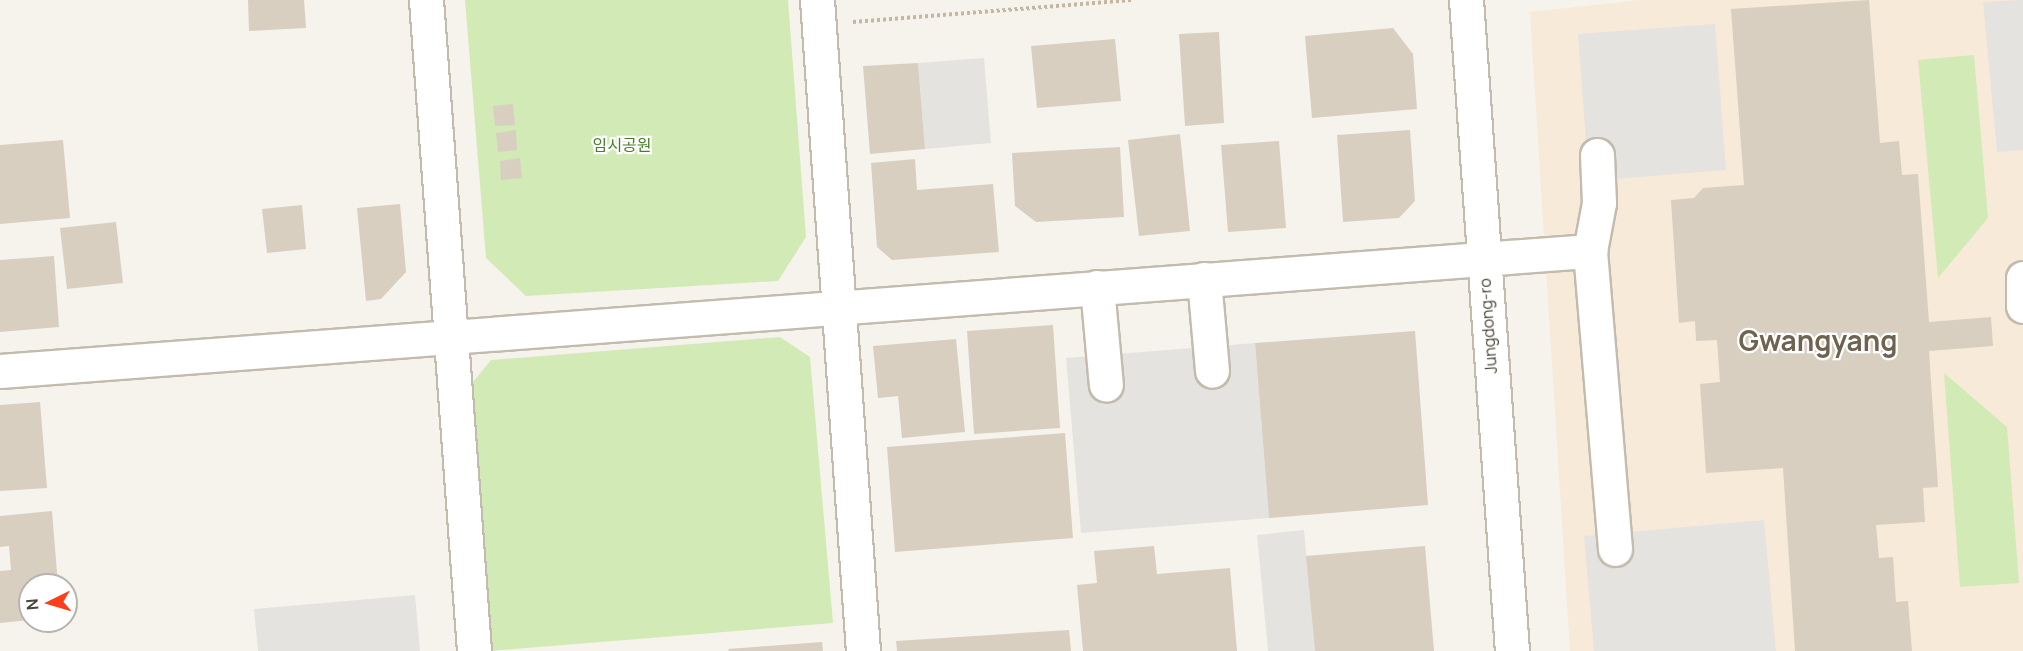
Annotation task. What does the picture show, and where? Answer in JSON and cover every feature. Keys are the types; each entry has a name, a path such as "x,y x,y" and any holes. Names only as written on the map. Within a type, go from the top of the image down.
{"street":[{"path":"426,0 474,651"},
{"name":"Jungdong-ro","path":"1466,0 1512,651"},
{"path":"818,12 863,651"},
{"path":"1597,155 1599,203 1590,251 1615,549"},
{"path":"0,371 450,340 837,306 1590,251"},
{"path":"2023,278 2023,306"},
{"path":"1204,279 1212,371"},
{"path":"1097,287 1106,385"}],"path":[{"path":"818,12 1131,0"}],"shaded area":[{"path":"1640,0 2023,0 2023,651 1570,651 1530,12"},
{"path":"2023,0 2023,150 1997,152 1983,2"},
{"path":"1715,24 1726,170 1589,181 1578,34"},
{"path":"984,58 991,143 925,149 918,63"},
{"path":"1255,343 1269,518 1081,533 1066,358"},
{"path":"1764,520 1776,651 1594,651 1584,536"},
{"path":"1304,530 1315,651 1268,651 1257,535"},
{"path":"415,595 420,651 258,651 254,609"}],"green space":[{"name":"임시공원","path":"465,0 788,0 806,237 778,281 526,296 486,258"},
{"path":"1974,55 1988,218 1938,278 1918,60"},
{"path":"780,337 810,357 833,623 490,651 468,388 491,360"},
{"path":"1944,373 2007,427 2019,583 1960,587"}],"building":[{"path":"248,0 304,0 306,28 249,31"},
{"path":"1869,0 1880,143 1899,141 1902,175 1918,174 1929,322 1991,317 1993,346 1929,351 1938,487 1923,488 1925,522 1876,525 1879,558 1893,557 1896,602 1908,601 1912,651 1795,651 1783,468 1706,473 1700,384 1720,382 1717,340 1696,341 1695,321 1679,323 1671,200 1694,198 1703,188 1744,185 1731,9"},
{"path":"1393,28 1413,54 1417,109 1312,118 1305,36"},
{"path":"1219,32 1224,123 1185,126 1179,34"},
{"path":"1115,39 1121,101 1037,108 1031,46"},
{"path":"918,63 925,149 870,154 863,66"},
{"path":"513,104 515,125 495,126 493,106"},
{"path":"516,130 517,150 498,152 496,133"},
{"path":"1410,130 1415,201 1399,218 1343,222 1337,135"},
{"path":"1180,134 1190,231 1139,236 1128,140"},
{"path":"63,140 70,218 0,224 0,145"},
{"path":"1279,141 1286,228 1228,232 1221,145"},
{"path":"1120,147 1124,217 1036,222 1015,206 1012,153"},
{"path":"520,158 522,178 501,180 500,161"},
{"path":"915,159 917,190 993,184 999,252 892,260 877,247 871,163"},
{"path":"400,204 406,272 381,299 366,301 357,208"},
{"path":"302,205 306,249 267,253 262,209"},
{"path":"116,222 123,283 67,289 60,228"},
{"path":"54,256 59,327 0,332 0,260"},
{"path":"1053,325 1060,428 974,434 967,331"},
{"path":"1415,331 1428,505 1269,518 1255,343"},
{"path":"956,339 965,432 902,438 898,396 878,398 873,346"},
{"path":"40,402 47,488 0,491 0,405"},
{"path":"1065,433 1073,538 895,552 887,447"},
{"path":"52,511 57,573 18,573 18,621 0,623 0,571 11,570 9,546 0,547 0,516"},
{"path":"1154,546 1157,574 1230,568 1237,651 1083,651 1077,585 1097,583 1094,551"},
{"path":"1425,546 1434,651 1315,651 1306,556"},
{"path":"1069,630 1071,651 897,651 896,641"},
{"path":"822,642 823,651 729,651 728,649"}],"district":[{"name":"Gwangyang","path":"1818,340"}]}
